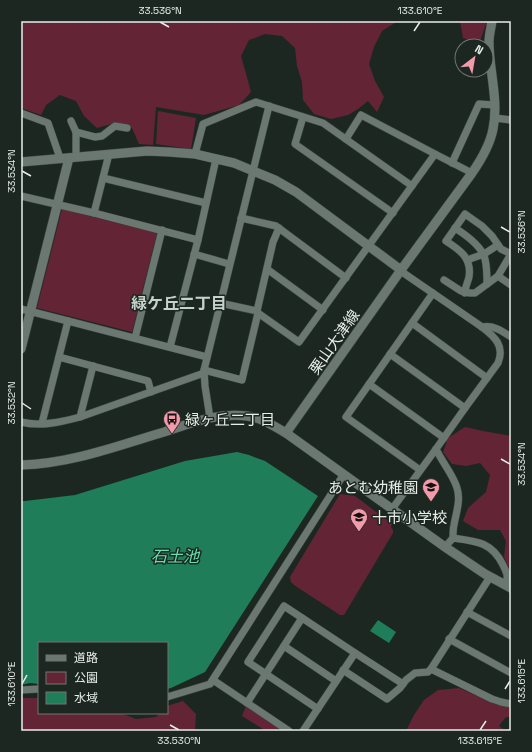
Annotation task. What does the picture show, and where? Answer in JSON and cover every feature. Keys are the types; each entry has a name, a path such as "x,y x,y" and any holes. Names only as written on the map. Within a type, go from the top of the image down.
{"street":[{"name":"栗山大津線","path":"286,433 482,158 493,130 495,118 489,41 492,21"},
{"path":"195,154 203,124 256,102 323,123 412,186"},
{"path":"452,163 479,104 495,105"},
{"path":"210,418 204,372 240,218 269,106"},
{"path":"21,113 48,123 69,158"},
{"path":"346,139 361,115 472,174"},
{"path":"303,117 295,144 393,213"},
{"path":"495,118 511,120"},
{"path":"21,349 76,132 71,121"},
{"path":"76,132 95,137 102,136 116,126 126,128"},
{"path":"21,162 147,151 195,154 234,163 275,180 296,192 408,276 494,336 500,351 500,359 498,363 392,508"},
{"path":"94,213 109,154"},
{"path":"220,303 258,312 299,342 436,154"},
{"path":"170,347 198,240 216,159"},
{"path":"103,178 206,203"},
{"path":"21,196 198,240"},
{"path":"444,280 465,293 475,293 498,276 511,254 501,249 492,236 482,226 465,214 446,241 463,254 467,260 469,274 465,293"},
{"path":"240,218 273,225 279,228 346,278"},
{"path":"21,422 42,423 64,421 80,417 204,372 242,380 273,242 279,228"},
{"path":"456,228 474,242 484,254 487,269 486,284"},
{"path":"134,338 162,230"},
{"path":"467,260 484,254 498,245"},
{"path":"194,254 229,264"},
{"path":"267,269 322,310"},
{"path":"498,276 511,284"},
{"path":"420,470 346,417 434,293"},
{"path":"21,309 207,357"},
{"path":"42,423 68,320"},
{"path":"412,323 487,378"},
{"path":"482,327 495,327 511,337"},
{"path":"390,354 465,408"},
{"path":"58,357 148,380 151,392"},
{"path":"80,417 93,366"},
{"path":"369,384 444,438"},
{"path":"21,465 52,462 90,455 210,418 228,415 248,416 268,422 286,433 445,547 490,577 508,587 507,572 493,551 486,545 476,541 453,538"},
{"path":"436,449 458,488 459,501 453,527 453,538 445,547"},
{"path":"168,697 210,684 344,474"},
{"path":"343,670 387,699 415,673 428,672 431,669 490,577"},
{"path":"318,709 248,662 284,606 403,684"},
{"path":"467,612 511,636"},
{"path":"247,703 302,618"},
{"path":"449,639 511,672"},
{"path":"284,646 336,681"},
{"path":"303,731 355,653"},
{"path":"431,669 492,699 511,704"},
{"path":"213,680 289,731"},
{"path":"21,690 38,689"}],"green space":[{"path":"21,21 398,21 382,31 374,47 369,64 375,81 384,97 377,112 368,101 348,115 331,119 314,114 303,100 302,82 297,66 295,48 282,36 265,34 249,40 241,56 251,92 239,105 204,115 156,107 153,145 139,144 132,128 115,123 97,128 84,116 76,101 60,95 46,105 41,115 21,108"},
{"path":"460,21 487,21 481,38 463,38"},
{"path":"158,111 196,118 191,149 156,144"},
{"path":"62,209 157,233 132,332 37,308"},
{"path":"465,427 511,436 511,572 504,557 506,541 500,530 478,530 463,521 468,508 486,492 490,475 480,463 466,466 452,464 443,452 448,438"},
{"path":"340,494 355,496 392,524 391,527 393,530 393,533 344,615 340,615 294,585 291,582 290,577"},
{"path":"459,688 495,704 511,707 511,716 505,718 499,726 505,730 511,728 511,731 406,731 424,700 438,690"},
{"path":"21,698 38,698 38,714 123,714 136,719 156,717 159,714 168,714 168,706 183,701 196,714 195,731 21,731"},
{"path":"246,706 283,731 266,731 242,716"}],"water":[{"name":"石土池","path":"237,452 249,455 265,461 318,496 205,672 168,689 168,642 38,642 38,684 30,683 21,685 21,501 75,495 185,461"},
{"path":"378,620 396,632 389,643 370,631"}],"place":[{"name":"緑ヶ丘二丁目","path":"172,434"},
{"name":"あとむ幼稚園","path":"431,502"},
{"name":"十市小学校","path":"359,532"}],"district":[{"name":"緑ケ丘二丁目","path":"179,303"}]}
